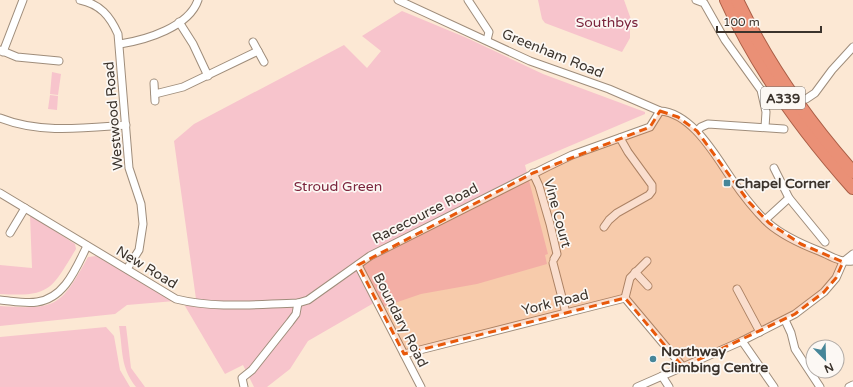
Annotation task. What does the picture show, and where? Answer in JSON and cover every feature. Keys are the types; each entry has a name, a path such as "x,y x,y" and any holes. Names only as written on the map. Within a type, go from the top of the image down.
{"highway":[{"name":"A339","path":"726,0 750,46 790,109 853,188"},
{"name":"A339","path":"737,0 788,90 818,130 853,172"}],"street":[{"path":"23,0 2,51 17,56 58,61"},
{"name":"Westwood Road","path":"80,0 95,4 103,10 112,20 118,34 120,44 130,168 141,204 143,224 139,250 127,270"},
{"path":"120,44 147,39 179,22 192,14 198,0"},
{"name":"Greenham Road","path":"398,0 545,67 673,114 697,131 740,190 765,220 789,238 843,262 853,261"},
{"path":"468,0 489,32 487,40"},
{"path":"698,0 704,3 724,40 761,90 766,112 765,127"},
{"path":"179,22 193,44 208,76"},
{"path":"253,42 264,62"},
{"path":"806,99 815,93 832,70 853,47"},
{"path":"154,83 155,97 208,76 258,51"},
{"name":"Racecourse Road","path":"298,303 308,300 334,280 370,256 533,173 572,155 650,126 660,110"},
{"path":"0,118 25,126 44,128 126,126"},
{"path":"697,131 701,127 708,124 784,129"},
{"path":"604,227 609,220 649,195 652,191 652,185 628,152 620,138"},
{"path":"774,168 789,198 825,242"},
{"name":"Vine Court","path":"533,173 539,186 557,254 554,261 566,313"},
{"name":"New Road","path":"0,193 176,299 196,304 298,303"},
{"path":"765,220 789,198"},
{"path":"10,233 25,208"},
{"path":"0,300 37,302 52,297 68,282 87,246"},
{"path":"637,387 742,341 785,320 824,292 836,278 843,262 853,254"},
{"path":"647,261 630,278 625,298 684,367"},
{"name":"Boundary Road","path":"358,265 421,387"},
{"path":"635,272 648,286"},
{"path":"737,289 760,332"},
{"name":"York Road","path":"404,354 625,298"},
{"path":"244,387 242,378 252,370 296,314 298,303"},
{"path":"785,320 791,333 795,349 820,387"},
{"path":"742,341 774,387"},
{"path":"662,376 669,387"},
{"path":"849,387 853,385"}],"highlighted area":[{"path":"660,111 678,117 697,131 749,202 769,223 801,244 843,262 836,278 824,292 795,314 683,367 625,298 404,354 358,265 533,173 650,127"}],"green space":[{"name":"Southbys","path":"538,0 624,0 633,25 630,27 630,38 622,52 545,23 542,19"},
{"name":"Stroud Green","path":"402,11 467,38 543,74 645,112 645,114 525,165 548,254 545,255 547,264 477,284 421,294 383,307 379,300 308,341 290,369 267,387 254,387 243,365 225,374 185,306 196,299 174,141 194,124 344,45 367,68 381,51 362,36"},
{"path":"52,72 61,74 58,95 50,94"},
{"path":"50,95 58,96 57,110 48,109"},
{"path":"30,215 75,244 76,249 61,274 47,288 39,292 29,294 0,294 0,265 32,268"},
{"path":"96,256 175,301 127,305 115,314 0,326 0,306 34,307 46,305 55,301 71,286 88,257"},
{"path":"119,326 126,326 131,368 145,387 136,387 127,372 123,358"},
{"path":"106,327 114,336 120,370 130,387 0,387 0,337"}],"place":[{"name":"Chapel Corner","path":"727,183"},
{"name":"Northway Climbing Centre","path":"653,359"}]}
